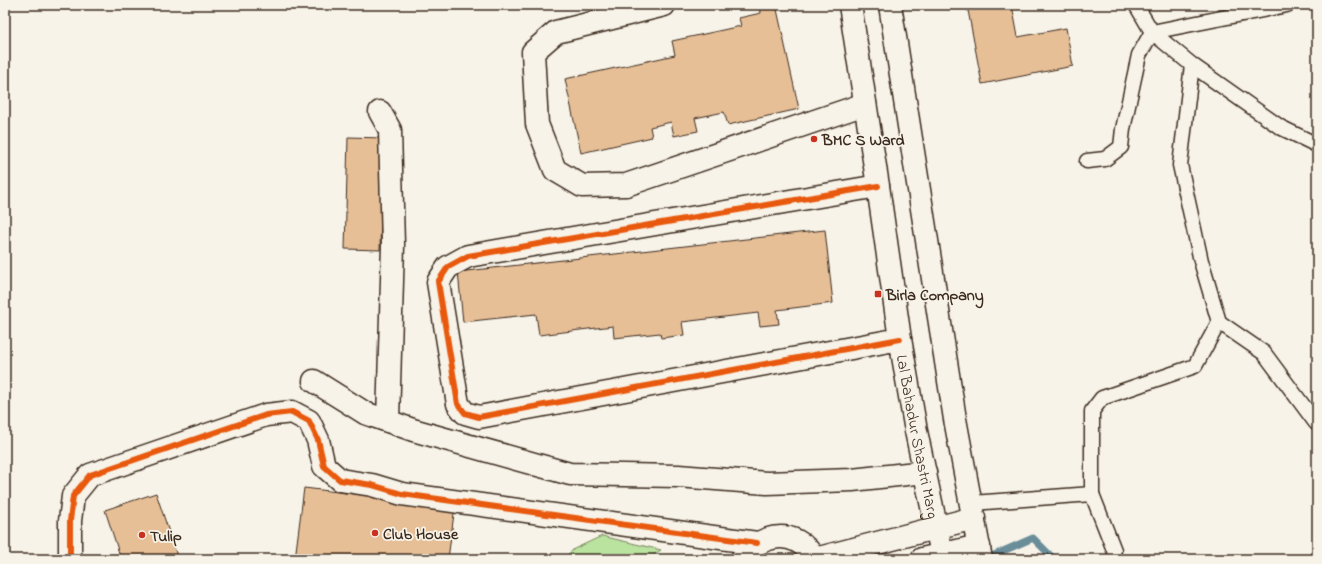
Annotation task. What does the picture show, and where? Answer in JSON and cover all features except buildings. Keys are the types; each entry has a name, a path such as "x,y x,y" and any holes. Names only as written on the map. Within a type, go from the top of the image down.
{"street":[{"path":"664,5 556,32 533,52 537,124 555,170 582,186 626,185 865,104"},
{"name":"Lal Bahadur Shastri Marg","path":"850,5 900,339 937,527 936,557"},
{"path":"890,5 955,419 980,551 936,557"},
{"path":"380,112 390,130 392,229 388,421"},
{"path":"878,186 468,256 448,267 438,282 458,404 465,413 479,417 900,339"},
{"path":"314,381 365,413 413,430 570,474 678,476 767,483 852,480 925,472"},
{"path":"70,559 70,521 73,496 90,475 266,415 292,412 309,421 318,440 324,466 340,480 372,485 402,494 757,543"},
{"path":"742,559 746,552 757,543 770,538 785,537 797,541 807,548 815,559 937,527 973,510"}],"lane":[{"path":"1136,5 1152,32 1192,65 1280,127 1317,144"},
{"path":"1087,161 1105,159 1121,147 1139,55 1152,32 1287,5"},
{"path":"1192,65 1180,165 1201,262 1219,322 1264,353 1316,423"},
{"path":"1114,550 1092,494 1092,411 1102,398 1196,366 1219,322"},
{"path":"973,510 1092,494"}],"green space":[{"path":"602,536 661,550 647,559 563,559 574,549"}],"waterway":[{"path":"985,559 1033,538 1054,559"}],"cycle path":[{"path":"878,186 468,256 448,267 438,282 458,404 465,413 479,417 900,339"},
{"path":"70,559 70,521 73,496 90,475 266,415 292,412 309,421 318,440 324,466 340,480 372,485 402,494 757,543"}],"place":[{"name":"BMC S Ward","path":"814,139"},
{"name":"Birla Company","path":"878,294"},
{"name":"Club House","path":"375,533"},
{"name":"Tulip","path":"142,535"}]}
